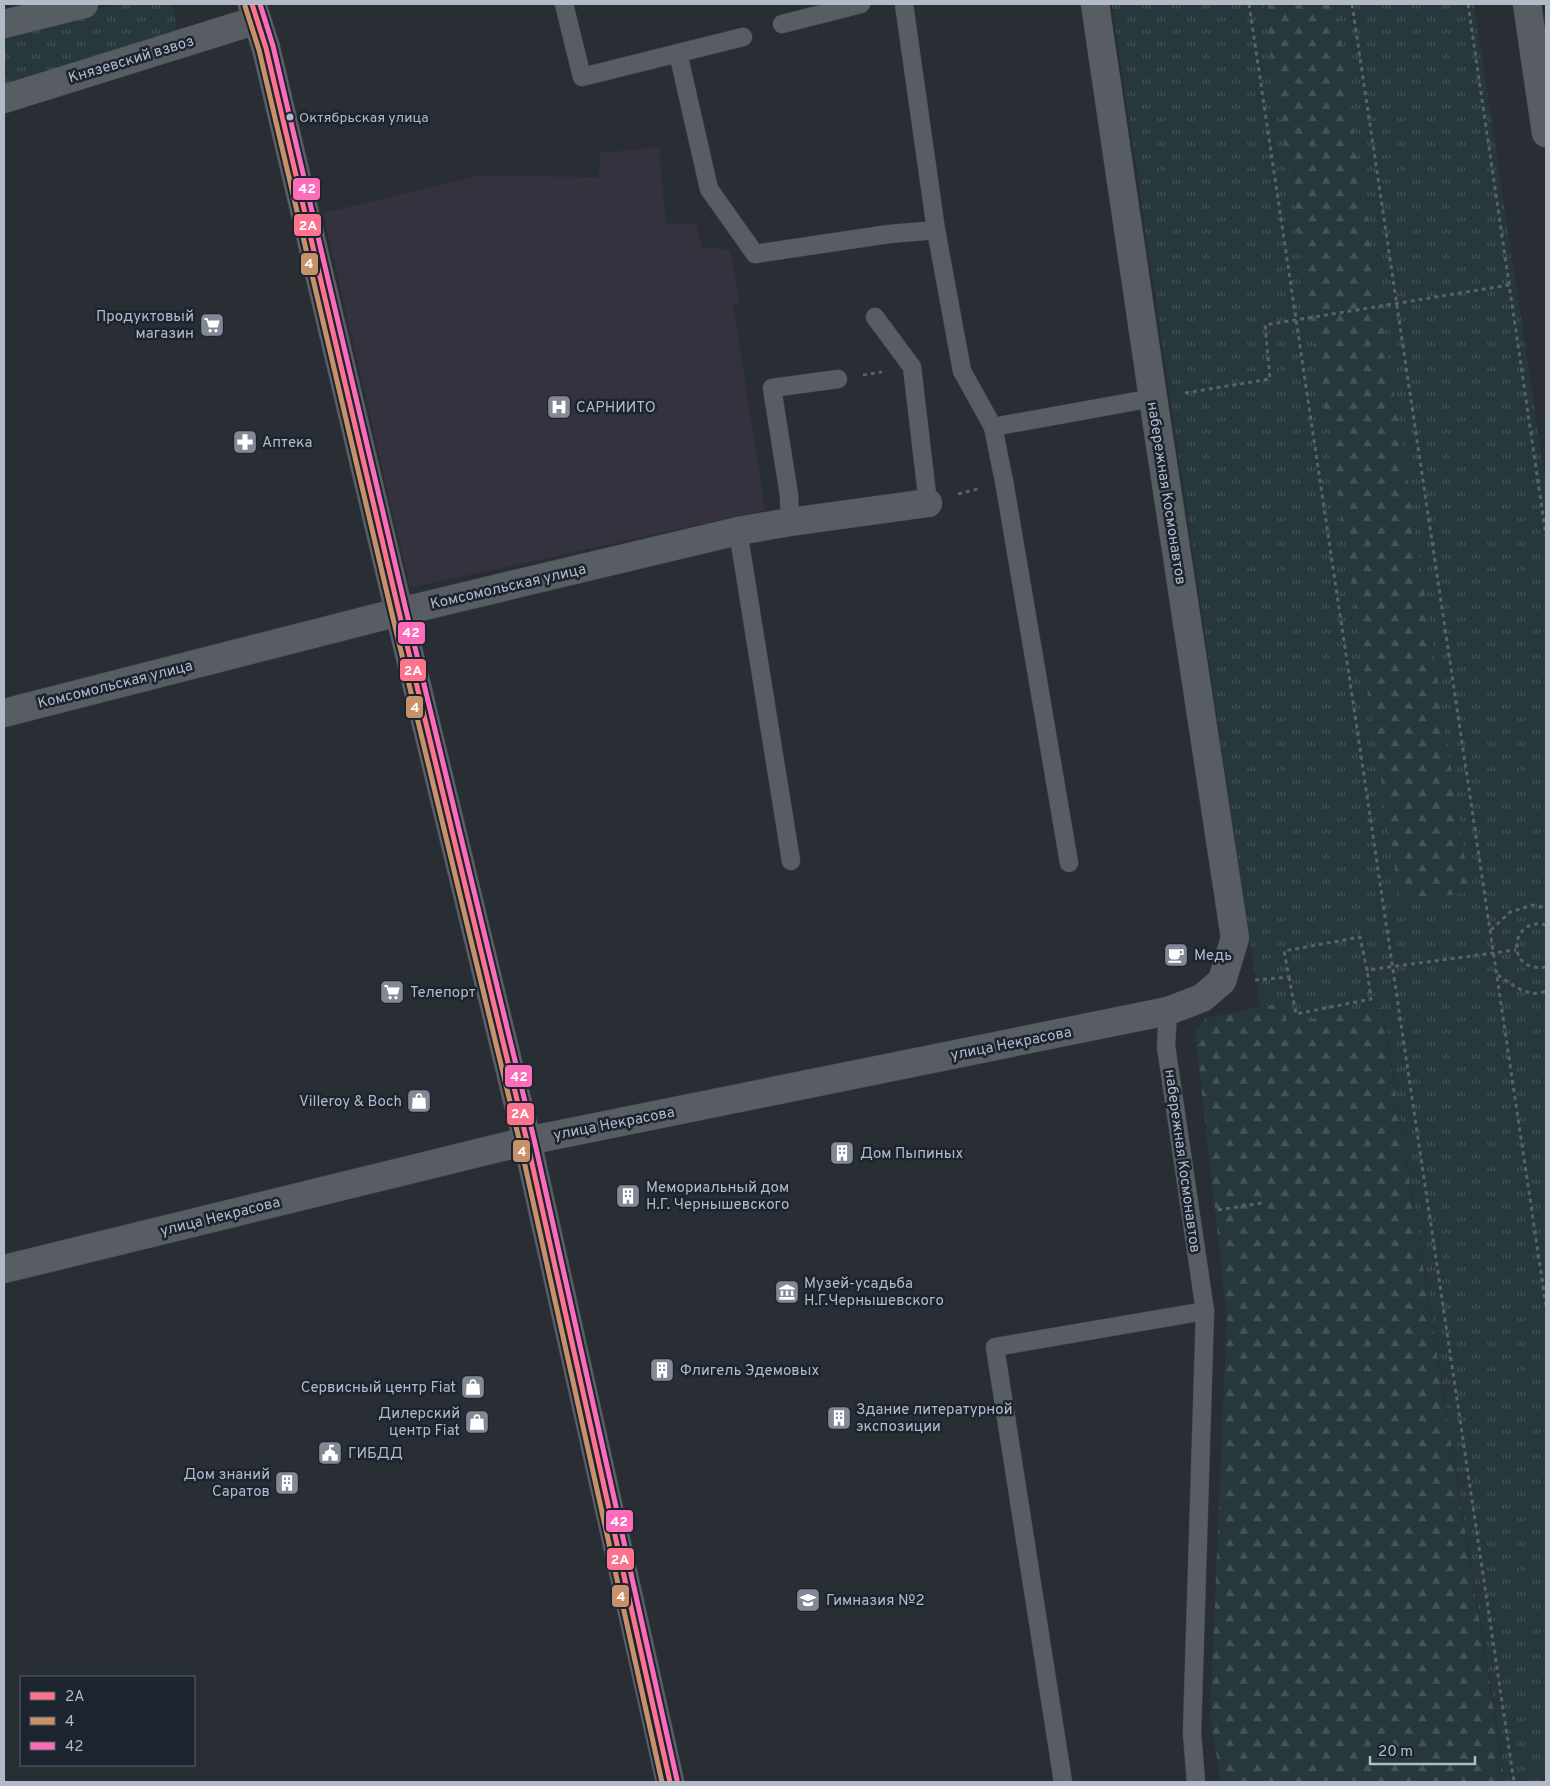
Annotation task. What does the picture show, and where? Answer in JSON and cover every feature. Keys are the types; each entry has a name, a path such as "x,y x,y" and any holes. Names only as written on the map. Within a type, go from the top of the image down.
{"main road":[{"path":"255,12 283,121 527,1141 670,1782"}],"street":[{"path":"4,24 84,4"},
{"name":"набережная Космонавтов","path":"1096,4 1153,398 1235,938 1222,981"},
{"path":"1527,4 1546,133"},
{"name":"Князевский взвоз","path":"4,99 255,12"},
{"name":"Комсомольская улица","path":"4,712 399,612 738,531 928,503"},
{"name":"улица Некрасова","path":"4,1269 527,1141 1168,1011 1202,998 1222,981"}],"lane":[{"path":"564,4 582,76 743,37"},
{"path":"782,24 862,4"},
{"path":"904,4 936,230 962,371 993,427 1004,481 1069,863"},
{"path":"678,53 709,189 755,254 889,234 936,230"},
{"path":"875,317 912,367 928,503"},
{"path":"790,522 789,495 772,388 838,379"},
{"path":"993,427 1153,398"},
{"path":"738,531 791,861"},
{"name":"набережная Космонавтов","path":"1168,1011 1166,1046 1206,1311 1192,1733 1196,1782"},
{"path":"1063,1782 995,1347 1206,1311"}],"path":[{"path":"1250,4 1514,1782"},
{"path":"1352,4 1546,1306"},
{"path":"1468,4 1546,536"},
{"path":"1153,398 1270,379 1265,325 1510,285"},
{"path":"838,379 912,367"},
{"path":"928,503 1004,481"},
{"path":"1491,930 1510,912 1533,905 1546,908"},
{"path":"1546,925 1530,925 1522,931 1517,940 1516,950 1520,959 1528,966 1546,967"},
{"path":"1360,937 1371,999 1296,1014 1289,977 1284,952 1360,937"},
{"path":"1367,970 1516,950"},
{"path":"1497,975 1519,990 1542,993 1546,991"},
{"path":"1222,981 1289,977"},
{"path":"1192,1215 1262,1202"}],"shaded area":[{"name":"САРНИИТО","path":"659,147 666,225 696,223 702,247 730,250 740,303 733,304 765,510 410,588 323,213 477,176 599,177 600,153"}],"green space":[{"path":"118,4 171,4 176,30 168,40 4,92 4,33"},
{"path":"1112,4 1474,4 1546,484 1546,1782 1506,1782 1383,1009 1287,1024 1284,1002 1260,1006"},
{"path":"1263,4 1335,4 1470,892 1400,903"},
{"path":"1284,1002 1287,1023 1382,1008 1505,1782 1221,1782 1210,1717 1227,1317 1195,1032 1206,1018"}],"transit line":[{"name":"2А","path":"252,4 266,48 399,612 527,1141 670,1782"},
{"name":"42","path":"260,4 273,46 406,610 534,1139 677,1780"},
{"name":"4","path":"245,6 259,50 392,614 520,1143 662,1782"}],"place":[{"name":"Октябрьская улица","path":"290,117"},
{"name":"Продуктовый магазин","path":"212,325"},
{"name":"САРНИИТО","path":"559,407"},
{"name":"Аптека","path":"245,442"},
{"name":"Медь","path":"1176,955"},
{"name":"Телепорт","path":"392,992"},
{"name":"Villeroy & Boch","path":"419,1101"},
{"name":"Дом Пыпиных","path":"842,1153"},
{"name":"Мемориальный дом Н.Г. Чернышевского","path":"628,1196"},
{"name":"Музей-усадьба Н.Г.Чернышевского","path":"787,1292"},
{"name":"Флигель Эдемовых","path":"662,1370"},
{"name":"Сервисный центр Fiat","path":"473,1387"},
{"name":"Здание литературной экспозиции","path":"839,1418"},
{"name":"Дилерский центр Fiat","path":"477,1422"},
{"name":"ГИБДД","path":"330,1453"},
{"name":"Дом знаний Саратов","path":"287,1483"},
{"name":"Гимназия №2","path":"808,1600"}]}
